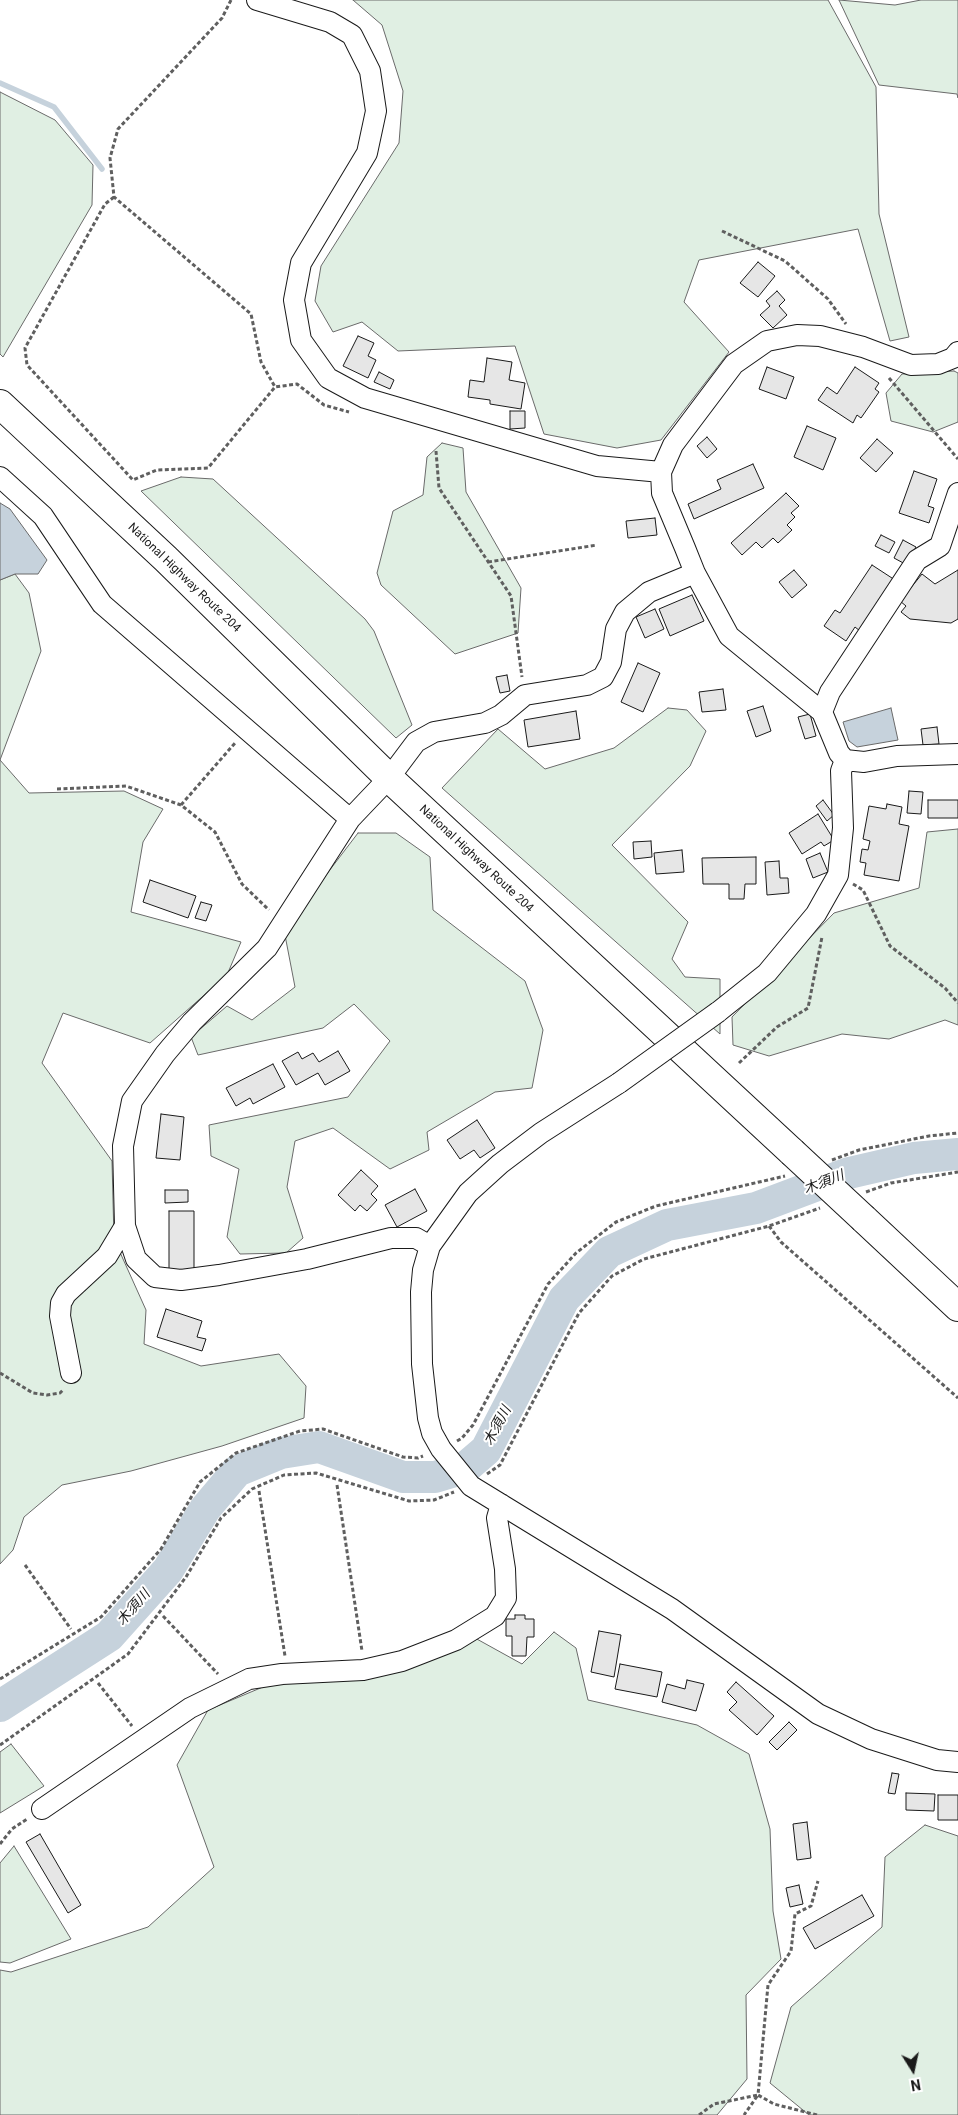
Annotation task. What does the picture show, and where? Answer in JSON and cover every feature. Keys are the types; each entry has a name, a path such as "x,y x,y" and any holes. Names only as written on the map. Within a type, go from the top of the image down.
{"highway":[{"name":"National Highway Route 204","path":"0,404 166,559 389,778 790,1164 864,1206 958,1307"}],"street":[{"path":"257,0 330,22 352,35 370,71 376,110 367,153 301,263 294,300 301,340 328,378 365,398 597,466 661,472"},
{"path":"958,352 953,358 938,364 911,365 863,347 820,336 797,335 767,341 734,364 673,444 661,472 662,493 695,572 730,636 822,712 845,760 864,762 897,756 958,754"},
{"path":"0,477 43,516 102,604 350,819"},
{"path":"822,712 830,692 917,560 940,546 958,493"},
{"path":"430,1246 416,1238 390,1238 307,1259 181,1280 155,1276 136,1259 126,1226 123,1146 132,1101 165,1054 181,1035 267,948 350,819 389,778 416,742 434,732 486,723 501,715 525,694 587,685 603,677 611,662 616,629 625,612 648,592 695,572"},
{"path":"845,760 841,771 843,828 838,875 816,914 767,973 718,1012 618,1083 541,1133 500,1164 468,1192 430,1246 423,1270 421,1292 422,1364 428,1418 432,1433 441,1449 471,1486 672,1609 818,1714 871,1739 937,1760 958,1762"},
{"path":"71,1373 60,1316 60,1303 66,1294 108,1256 126,1226"},
{"path":"42,1809 190,1708 249,1679 282,1674 363,1670 402,1661 456,1640 495,1616 506,1598 505,1569 497,1518 500,1504"}],"path":[{"path":"231,0 222,18 118,129 110,158 114,197 251,314 261,362 275,388"},
{"path":"114,197 104,204 25,348 27,365 133,480 157,470 208,468 275,388 297,384 324,405 356,414 365,398"},
{"path":"436,451 439,488 511,596 525,694"},
{"path":"488,562 597,545"},
{"path":"181,805 247,730"},
{"path":"57,789 126,786 181,805 215,832 242,884 283,924"},
{"path":"838,875 863,890 890,946 945,988 958,1003"},
{"path":"739,1063 776,1027 808,1008 822,936 816,914"},
{"path":"824,1163 859,1150 929,1136 958,1133"},
{"path":"0,1679 101,1617 161,1548 200,1482 236,1452 300,1431 323,1429 403,1457 418,1458 441,1449 462,1438 474,1426 548,1284 583,1248 616,1222 656,1206 790,1164"},
{"path":"864,1206 891,1183 958,1172"},
{"path":"0,1745 128,1654 186,1577 221,1518 252,1489 284,1475 316,1473 409,1502 434,1500 471,1486 500,1465 579,1313 612,1276 644,1259 769,1226 826,1206"},
{"path":"769,1226 781,1242 958,1398"},
{"path":"0,1373 33,1393 47,1395 60,1393 68,1384 71,1373"},
{"path":"337,1485 363,1657"},
{"path":"258,1491 286,1661"},
{"path":"25,1565 71,1630"},
{"path":"163,1616 223,1680"},
{"path":"98,1683 135,1730"},
{"path":"0,1844 12,1829 42,1809"},
{"path":"744,2115 758,2095 768,1985 791,1951 795,1914 811,1906 818,1881"},
{"path":"699,2115 714,2104 758,2095 774,2104 818,2115"}],"green space":[{"path":"353,0 828,0 876,87 879,214 909,337 890,341 858,229 699,260 684,302 729,352 661,440 617,448 544,434 515,346 398,351 362,322 333,332 315,301 321,266 399,143 403,91 382,25"},
{"path":"839,0 895,5 921,0 958,0 958,98 957,94 879,85"},
{"path":"0,92 55,120 93,165 92,205 3,357 0,354"},
{"path":"954,371 958,373 958,422 933,432 891,421 886,393 902,374"},
{"path":"442,443 463,448 466,492 521,588 518,633 455,654 381,585 377,573 393,511 423,495 427,457"},
{"path":"181,477 213,479 365,619 374,631 412,725 396,738 141,491"},
{"path":"15,574 29,593 41,651 0,760 0,580"},
{"path":"668,708 687,710 706,731 690,766 612,845 688,922 672,959 685,977 720,979 720,1034 442,788 498,729 545,769 614,748"},
{"path":"0,760 29,793 124,791 163,809 143,842 131,912 241,942 227,975 150,1043 63,1013 42,1063 112,1161 114,1239 146,1310 144,1344 201,1366 279,1354 306,1386 304,1418 222,1446 131,1471 62,1485 24,1517 13,1550 0,1564"},
{"path":"958,829 958,1025 945,1020 889,1039 842,1034 769,1056 733,1045 732,1017 834,913 919,888 927,832"},
{"path":"358,833 396,833 430,857 433,910 525,981 543,1030 532,1088 495,1092 427,1132 429,1150 390,1169 333,1128 295,1141 287,1187 303,1238 286,1253 240,1254 227,1237 239,1169 211,1156 209,1125 348,1097 390,1041 354,1004 323,1028 198,1055 191,1037 227,1006 252,1020 295,987 284,930"},
{"path":"554,1632 576,1648 588,1700 697,1725 749,1754 770,1829 773,1911 781,1959 746,1995 747,2079 717,2115 0,2115 0,1970 11,1972 148,1927 214,1867 177,1765 208,1710 270,1684 475,1638 522,1664"},
{"path":"11,1744 44,1786 0,1813 0,1752"},
{"path":"925,1825 958,1836 958,2115 809,2115 770,2083 791,2007 882,1927 885,1857"},
{"path":"14,1846 71,1939 10,1963 0,1962 0,1863"}],"shaded area":[{"path":"0,503 10,509 47,560 38,574 15,574 0,580"},
{"path":"891,708 898,740 857,747 849,741 843,722"}],"building":[{"path":"758,262 775,276 758,297 740,283"},
{"path":"777,291 785,300 779,306 787,315 773,328 760,315 770,306 766,301"},
{"path":"358,336 374,343 368,356 376,360 368,378 343,366"},
{"path":"487,358 512,362 509,380 525,383 521,409 490,404 490,400 468,397 470,380 484,382"},
{"path":"767,367 794,377 786,399 759,389"},
{"path":"855,367 879,383 875,389 879,392 861,418 857,415 853,423 818,400 827,387 837,394"},
{"path":"379,372 394,380 390,389 374,382"},
{"path":"510,411 525,411 525,428 510,429"},
{"path":"807,426 836,438 823,470 794,457"},
{"path":"707,437 717,449 707,458 697,446"},
{"path":"877,439 893,453 876,472 860,458"},
{"path":"753,464 764,488 694,519 688,504 721,489 717,480"},
{"path":"914,471 937,479 928,506 934,508 929,523 899,513"},
{"path":"786,493 799,506 791,513 795,517 787,525 792,530 778,543 773,538 762,548 756,542 742,555 731,543"},
{"path":"655,518 657,535 628,538 626,521"},
{"path":"881,535 895,542 889,553 875,546"},
{"path":"903,540 916,547 907,565 894,558"},
{"path":"872,565 895,580 860,631 855,627 846,641 824,626 835,610 840,613"},
{"path":"794,570 807,585 792,598 779,582"},
{"path":"958,570 958,619 951,623 910,619 901,612 906,606 900,601 922,574 935,584"},
{"path":"692,595 704,621 670,636 659,609"},
{"path":"655,609 664,629 645,638 636,617"},
{"path":"638,663 660,673 643,712 621,702"},
{"path":"507,675 510,691 500,693 496,677"},
{"path":"723,689 726,710 702,712 699,692"},
{"path":"763,706 771,731 756,737 747,711"},
{"path":"576,711 580,739 528,747 524,720"},
{"path":"810,714 816,736 805,739 798,717"},
{"path":"937,727 939,744 923,745 921,729"},
{"path":"909,791 923,792 921,814 907,813"},
{"path":"823,800 834,815 827,821 816,806"},
{"path":"928,800 958,800 958,818 928,818"},
{"path":"887,804 902,807 899,824 909,826 899,881 864,875 866,863 860,862 862,849 868,850 870,841 863,839 869,806 886,809"},
{"path":"818,814 834,840 824,846 821,842 802,854 789,833"},
{"path":"651,841 652,857 634,859 633,842"},
{"path":"682,850 684,872 656,874 654,853"},
{"path":"820,853 828,872 813,878 806,859"},
{"path":"756,857 756,884 745,884 744,899 729,899 729,884 703,884 702,858"},
{"path":"779,861 780,878 788,878 789,893 767,895 765,862"},
{"path":"150,880 196,896 188,918 143,902"},
{"path":"201,902 212,905 206,921 195,918"},
{"path":"338,1051 350,1071 325,1085 318,1073 296,1085 282,1061 298,1052 302,1059 313,1053 319,1062"},
{"path":"273,1064 285,1087 253,1104 250,1098 236,1106 226,1088"},
{"path":"161,1114 184,1117 180,1160 156,1158"},
{"path":"477,1120 495,1148 480,1158 474,1150 460,1159 447,1140"},
{"path":"361,1170 378,1186 371,1194 377,1200 367,1211 360,1205 355,1211 338,1195"},
{"path":"415,1189 427,1211 397,1227 385,1205"},
{"path":"165,1190 188,1190 188,1202 165,1203"},
{"path":"169,1211 194,1211 194,1270 169,1270"},
{"path":"166,1309 202,1321 197,1337 206,1339 202,1351 157,1337"},
{"path":"515,1615 525,1615 525,1619 534,1619 534,1637 527,1637 526,1656 512,1656 512,1636 506,1636 506,1619 515,1619"},
{"path":"599,1631 621,1635 614,1677 591,1672"},
{"path":"620,1664 662,1672 657,1697 615,1689"},
{"path":"687,1680 704,1684 696,1711 662,1702 667,1684 685,1689"},
{"path":"736,1682 774,1716 757,1735 729,1710 737,1702 727,1692"},
{"path":"789,1722 797,1730 777,1750 769,1742"},
{"path":"892,1773 899,1774 895,1794 888,1793"},
{"path":"906,1793 935,1794 934,1811 906,1810"},
{"path":"938,1795 958,1795 958,1820 938,1820"},
{"path":"807,1822 811,1858 797,1860 793,1824"},
{"path":"40,1834 81,1905 68,1913 26,1842"},
{"path":"799,1885 803,1904 790,1907 786,1888"},
{"path":"862,1895 874,1916 815,1949 803,1928"}],"waterway":[{"path":"0,83 54,107 102,169"},
{"name":"木須川","path":"0,1706 109,1636 168,1570 205,1509 237,1471 281,1453 319,1447 403,1477 435,1477 465,1468 486,1450 564,1299 609,1252 667,1225 756,1208 849,1173 914,1158 958,1154"}]}
